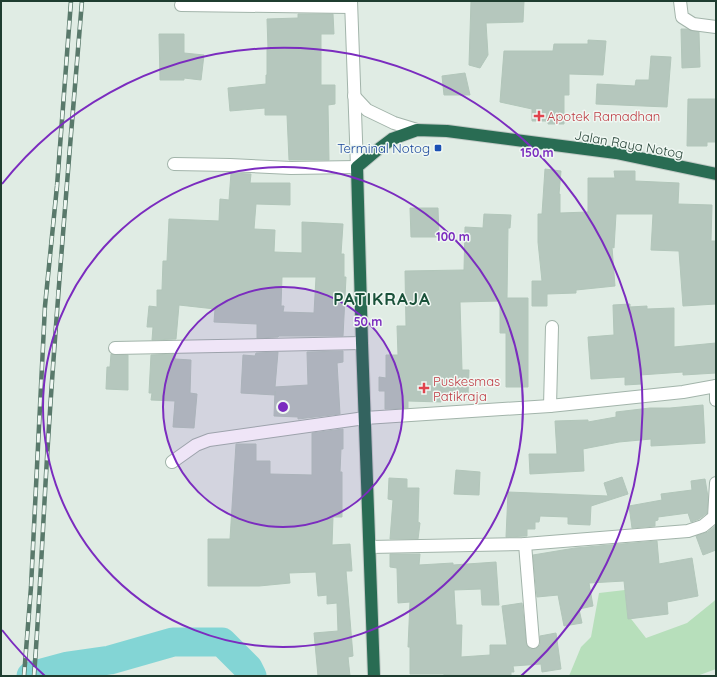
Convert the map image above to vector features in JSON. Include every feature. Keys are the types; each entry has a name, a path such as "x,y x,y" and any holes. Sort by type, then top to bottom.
{"highway":[{"name":"Jalan Raya Notog","path":"357,167 392,139 417,130 447,132 616,154 716,174"},
{"path":"357,167 374,676"}],"street":[{"path":"680,1 682,17 693,24 716,27"},
{"path":"174,164 291,168 357,167 351,4 181,5"},
{"path":"354,96 367,110 394,123 417,130"},
{"path":"550,406 552,327"},
{"path":"115,348 362,343"},
{"path":"172,462 196,445 209,440 365,418 550,406 683,392 716,386 716,400"},
{"path":"370,547 525,544 688,531 703,526 714,517 716,483"},
{"path":"525,544 529,602 534,639 533,642"}],"green space":[{"path":"625,590 628,615 646,638 687,623 716,599 716,669 697,676 569,676 581,647 591,637 599,593"}],"building":[{"path":"471,1 524,1 523,22 486,23 488,55 480,68 469,65"},
{"path":"298,14 333,14 334,34 321,34 321,85 335,85 335,104 328,105 329,160 289,160 287,115 265,115 265,108 230,111 228,88 266,84 268,49 267,19 298,18"},
{"path":"681,29 699,32 700,67 682,68"},
{"path":"159,34 184,34 184,53 204,55 201,80 184,78 184,80 160,80"},
{"path":"588,40 606,41 603,75 569,74 569,95 564,95 564,124 548,124 548,121 532,121 532,109 500,102 504,51 553,51 554,44 588,44"},
{"path":"651,56 671,57 667,107 596,104 597,84 635,86 636,80 649,80"},
{"path":"465,73 470,95 444,95 442,76"},
{"path":"688,99 716,99 716,142 707,142 707,146 687,146"},
{"path":"545,169 561,171 559,194 560,213 588,212 588,178 615,178 614,171 635,171 635,181 679,183 678,204 712,205 711,241 716,241 716,304 683,306 679,251 651,250 653,214 616,214 614,248 612,247 615,286 576,290 576,293 547,294 547,306 532,306 532,281 542,281 538,242 538,214 542,214"},
{"path":"231,173 251,174 250,183 290,183 290,205 256,204 254,229 275,230 274,252 302,253 302,222 343,224 341,254 344,254 344,277 346,277 343,336 279,336 257,338 257,324 214,322 215,309 179,305 176,339 152,340 153,327 147,327 149,306 157,307 157,290 162,290 163,261 167,261 169,219 219,221 220,199 229,200","holes":["282,277 316,277 314,313 283,312 284,306 281,306"]},
{"path":"410,208 438,208 439,237 411,237"},
{"path":"484,214 511,215 510,228 508,228 507,298 528,298 528,387 506,387 506,333 500,333 500,301 460,302 462,370 469,370 468,395 441,394 441,402 408,401 408,408 385,409 385,391 379,391 379,377 386,378 386,355 398,355 397,326 406,326 405,271 464,270 465,227 483,228"},
{"path":"630,304 630,307 647,306 647,309 674,308 674,347 716,343 716,373 683,375 683,372 640,375 641,384 625,385 625,377 591,379 588,337 614,335 613,305"},
{"path":"343,351 343,362 337,363 340,414 298,419 298,417 274,416 275,395 241,393 243,355 255,356 256,353 278,352 275,387 308,385 307,352"},
{"path":"111,354 128,355 128,390 106,389 107,367 110,367"},
{"path":"175,354 175,359 191,360 190,393 197,394 194,428 173,427 175,401 151,400 152,393 149,393 151,355"},
{"path":"703,405 705,443 651,446 651,439 619,442 583,449 584,471 530,474 529,454 557,454 555,421 588,420 588,422 616,417 616,412 650,408"},
{"path":"343,429 343,449 341,449 340,472 342,472 342,517 333,517 332,545 350,544 352,571 346,571 353,656 348,657 350,676 318,676 314,633 338,631 337,603 327,604 327,595 318,596 316,572 289,573 290,583 259,586 208,586 208,539 230,539 236,444 256,444 256,461 270,461 270,474 312,475 312,433"},
{"path":"456,470 480,472 479,495 454,494"},
{"path":"622,477 628,494 591,506 590,525 568,524 568,517 540,516 539,522 535,522 535,529 527,529 527,536 506,537 508,492 608,496 604,483"},
{"path":"389,478 407,479 407,488 419,488 418,522 420,523 418,539 390,539 393,500 388,499"},
{"path":"705,479 708,497 707,513 699,519 691,522 688,513 658,517 658,520 655,521 655,526 632,528 629,506 662,500 661,494 692,490 691,481"},
{"path":"716,525 716,550 703,555 696,536 708,532"},
{"path":"657,541 659,564 692,558 698,596 667,602 668,614 628,619 624,581 589,583 593,606 579,609 582,623 564,626 558,595 537,597 533,555 575,548"},
{"path":"390,554 420,554 419,565 453,563 453,565 496,562 499,605 482,605 481,589 454,590 456,625 462,625 461,657 490,655 490,645 507,645 502,606 522,603 527,646 530,649 537,648 540,645 540,636 556,633 561,669 542,672 541,664 513,666 514,672 511,672 511,676 444,676 444,674 410,674 410,647 408,647 410,602 398,603 397,568 390,567"}],"waterway":[{"path":"31,676 68,666 110,660 173,642 222,642 248,668 252,676"}],"railway":[{"path":"24,676 31,587 45,306 57,186 71,1"},
{"path":"34,676 55,332 82,1"}],"place":[{"name":"Apotek Ramadhan","path":"539,116"},
{"name":"Terminal Notog","path":"438,148"},
{"name":"Puskesmas Patikraja","path":"424,388"}],"district":[{"name":"PATIKRAJA","path":"382,299"}]}
